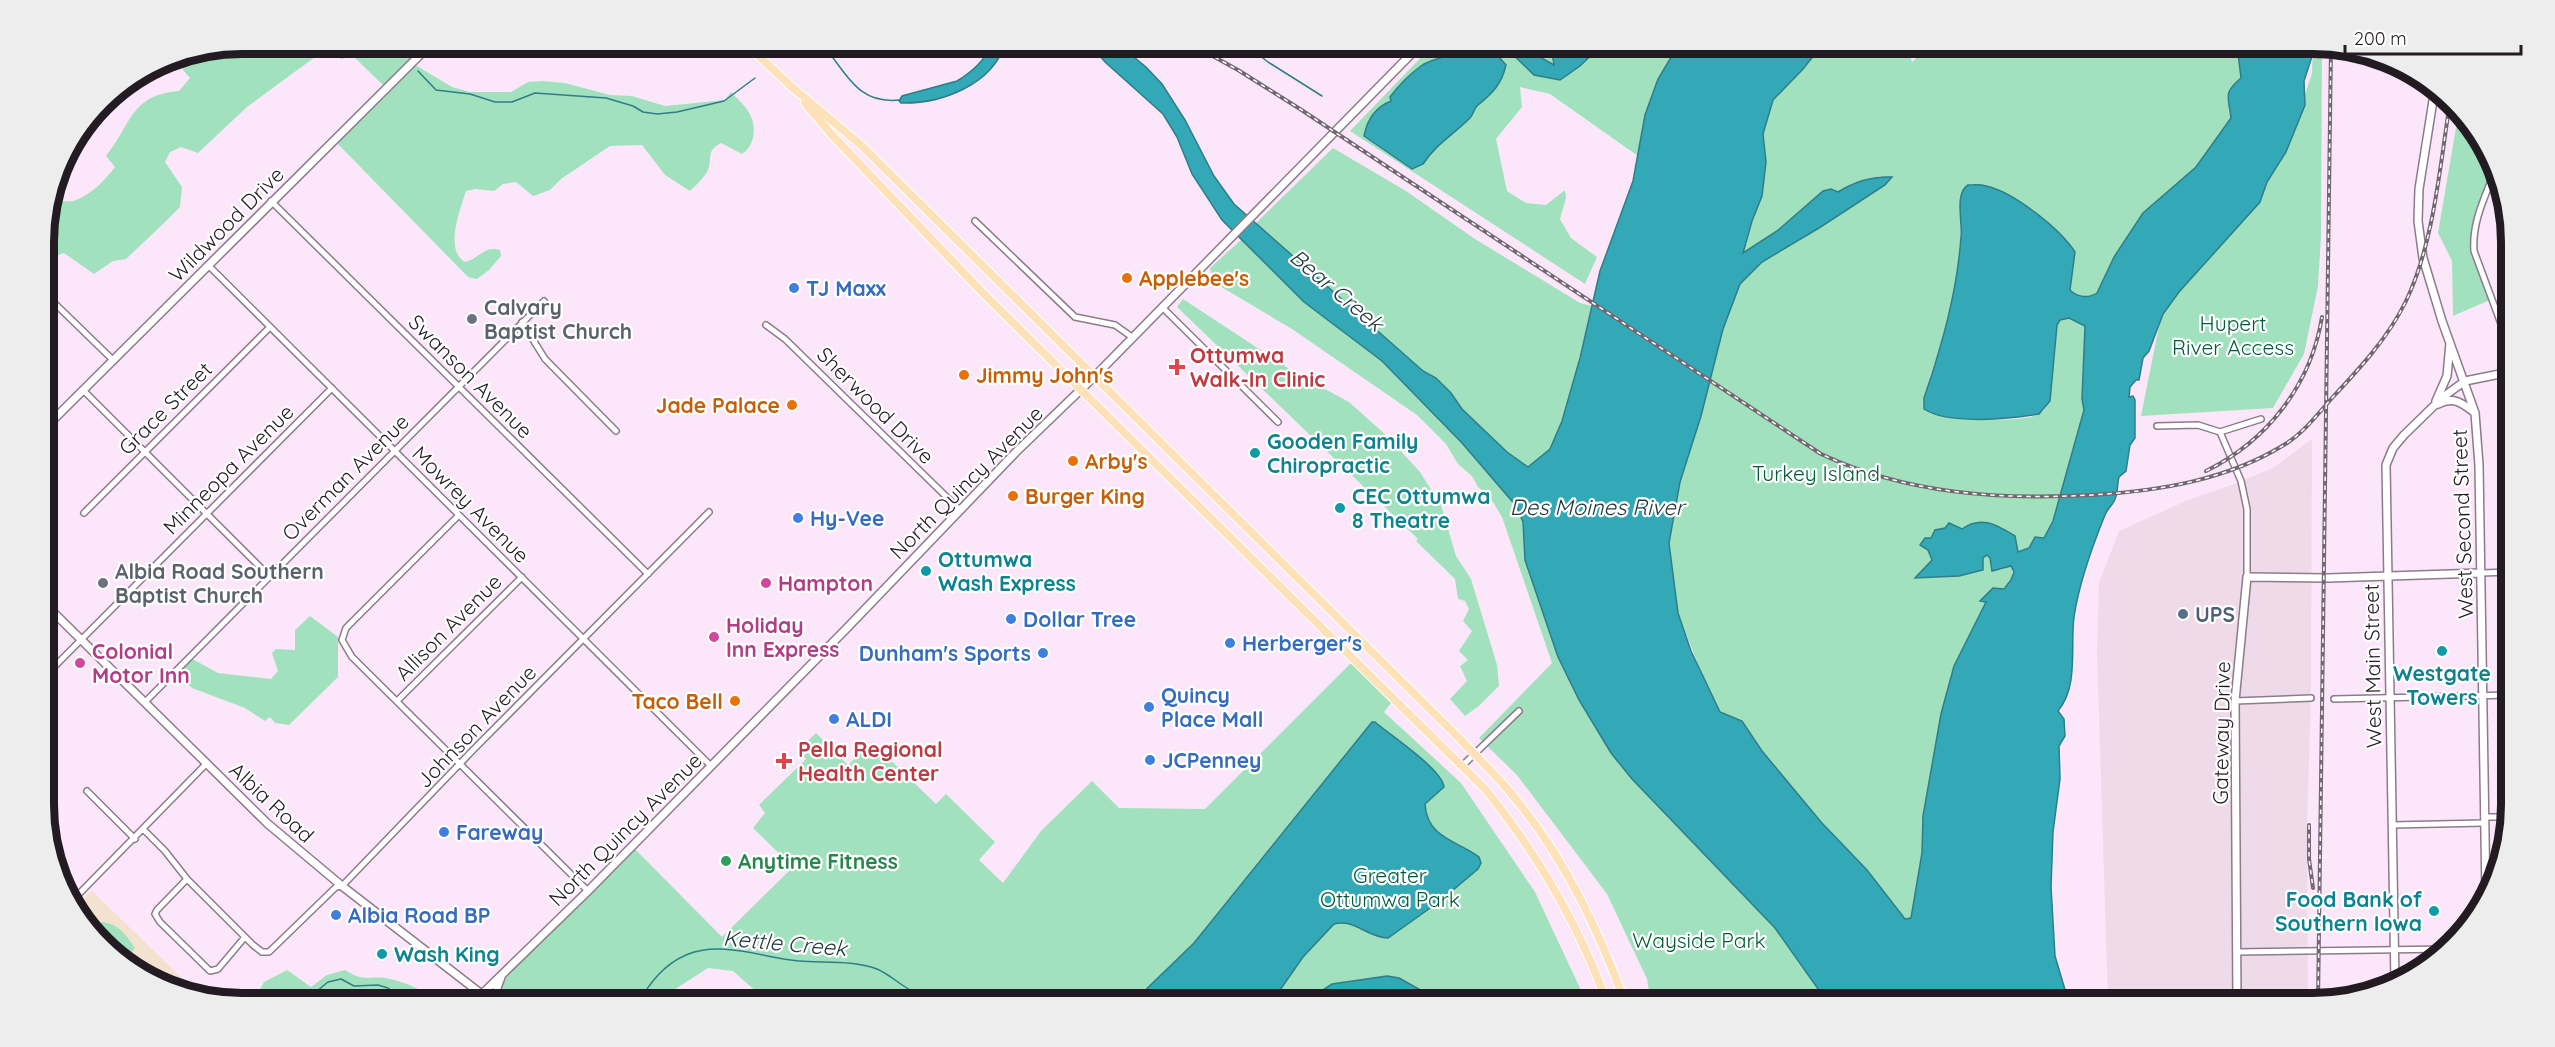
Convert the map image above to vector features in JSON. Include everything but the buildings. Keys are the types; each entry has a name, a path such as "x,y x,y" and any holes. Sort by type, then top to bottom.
{"main road":[{"name":"Wildwood Drive","path":"54,419 421,54"},
{"path":"757,54 862,146 1509,791 1560,862 1590,916 1621,993"},
{"name":"North Quincy Avenue","path":"483,993 588,891 1016,452 1082,390 1411,54"},
{"path":"793,88 832,135 982,292 1486,790 1539,862 1582,941 1603,993"},
{"name":"West Second Street","path":"2433,98 2419,189 2418,220 2423,258 2475,413 2479,465 2486,879"},
{"path":"2433,406 2446,376 2450,342"},
{"path":"2465,381 2501,374"},
{"name":"West Main Street","path":"2395,974 2386,465 2394,448 2404,435 2433,406 2465,381"},
{"path":"2433,406 2452,399 2459,401 2475,413"},
{"path":"2247,577 2481,573"},
{"name":"Gateway Drive","path":"2237,993 2235,701 2247,577"},
{"name":"Albia Road","path":"54,613 268,824 342,886 481,993"},
{"path":"497,993 502,974"}],"street":[{"path":"2491,181 2478,214 2473,236 2474,251 2501,323"},
{"name":"Swanson Avenue","path":"271,201 648,574"},
{"path":"975,221 1075,317 1115,325 1132,337"},
{"name":"Mowrey Avenue","path":"208,265 711,766"},
{"name":"Overman Avenue","path":"145,702 544,301"},
{"path":"54,303 114,361"},
{"path":"1162,307 1278,422"},
{"path":"522,322 545,359 616,430"},
{"name":"Sherwood Drive","path":"766,325 792,345 960,510"},
{"name":"Grace Street","path":"84,513 270,327"},
{"name":"Minneopa Avenue","path":"54,667 332,388"},
{"path":"83,390 269,576"},
{"path":"2157,426 2198,425 2220,432 2261,419"},
{"name":"Gateway Drive","path":"2220,432 2241,481 2247,509 2247,577"},
{"name":"Johnson Avenue","path":"245,937 262,952 269,952 336,886 342,886 709,513"},
{"path":"459,515 343,632 342,640 352,657 588,891"},
{"path":"2481,573 2501,572"},
{"name":"Allison Avenue","path":"397,701 522,577"},
{"path":"2334,699 2501,696"},
{"path":"2235,701 2312,698"},
{"path":"1462,766 1519,711"},
{"path":"77,896 207,763"},
{"path":"87,790 135,839"},
{"path":"2392,825 2500,818"},
{"path":"144,830 165,851 187,879 245,937 218,969 210,970 160,922 155,914 156,910 187,879"},
{"path":"2237,952 2434,949"}],"shaded area":[{"path":"2312,439 2311,698 2307,823 2308,993 2108,993 2097,651 2099,583 2119,531 2188,500 2273,468"},
{"path":"92,891 190,986 159,974 137,961 101,929 81,901"}],"green space":[{"path":"230,54 319,54 247,107 198,153 181,147 170,152 165,162 182,187 180,207 126,259 113,261 94,274 64,253 54,256 54,230 59,202 74,201 82,197 107,177 115,167 106,156 134,113 151,98 179,91 190,78 183,70 182,64"},
{"path":"334,54 421,54 412,63 452,87 470,92 511,92 528,82 542,81 565,83 610,95 632,96 665,106 725,100 731,92 751,116 754,134 747,150 742,154 721,143 716,146 711,153 707,172 690,191 665,175 642,145 610,146 561,179 550,190 533,196 516,182 503,184 494,191 476,189 466,191 455,229 455,249 465,262 490,249 500,250 501,256 489,270 477,279 468,277 334,140 386,88 353,56 341,59"},
{"path":"1424,54 1673,54 1663,70 1652,97 1638,156 1550,94 1520,87 1522,107 1496,139 1507,191 1526,203 1546,205 1565,190 1566,198 1560,219 1571,238 1597,257 1585,284 1350,131"},
{"name":"Turkey Island","path":"1815,54 1910,54 1912,62 1921,54 2238,54 2241,78 2231,88 2228,96 2232,118 2196,167 2143,213 2114,257 2094,295 2083,296 2070,290 2075,252 2043,220 1960,196 1961,229 1954,294 1947,326 1929,379 1926,411 1932,414 1988,419 2019,419 2041,413 2050,401 2057,325 2060,320 2069,318 2085,326 2082,399 2084,410 2053,521 2044,538 2021,553 1969,532 1947,528 1935,530 1931,538 1920,545 1928,550 1932,560 1916,578 1934,577 1987,555 2001,570 2011,566 2013,573 2009,584 1981,601 1986,602 1954,666 1941,714 1923,816 1922,853 1911,918 1905,919 1867,870 1821,822 1762,751 1742,721 1720,712 1709,692 1678,613 1669,543 1680,482 1700,420 1723,329 1740,284 1762,262 1885,185 1881,176 1853,183 1838,192 1823,191 1777,231 1743,253 1762,196 1766,162 1763,134 1773,100"},
{"name":"Hupert River Access","path":"2313,54 2322,54 2321,236 2318,286 2304,354 2273,408 2141,416 2161,316 2296,122 2312,73"},
{"path":"2457,121 2476,148 2491,181 2478,214 2474,251 2492,299 2453,316 2452,261 2438,233"},
{"path":"1333,148 1406,191 1475,239 1580,303 1592,306 1569,399 1555,439 1550,449 1528,467 1507,452 1458,405 1451,393 1436,378 1423,371 1256,223"},
{"name":"Wayside Park","path":"1242,239 1304,302 1382,361 1462,443 1517,507 1611,753 1632,779 1775,928 1821,993 1649,993 1647,979 1607,894 1517,775 1479,738 1552,663 1502,517 1490,497 1458,464 1446,444 1417,415 1292,329 1213,282 1210,268"},
{"path":"1183,299 1297,374 1349,402 1387,436 1420,472 1441,505 1456,556 1471,579 1497,665 1499,686 1465,716 1450,699 1467,681 1460,666 1468,660 1459,651 1472,631 1463,621 1469,609 1465,601 1458,599 1455,579 1416,541 1418,539 1177,307"},
{"path":"310,616 338,637 338,677 289,725 275,723 270,717 265,721 245,708 192,688 174,673 189,657 218,673 271,679 278,671 272,653 276,649 295,650 295,630"},
{"name":"Greater Ottumwa Park","path":"1355,659 1395,698 1384,712 1461,783 1535,892 1582,993 758,993 733,971 708,968 669,993 499,993 502,974 632,846 722,937 793,867 753,828 765,813 759,805 806,759 798,750 816,733 848,765 872,742 936,804 946,794 995,842 979,860 1003,883 1041,831 1092,781 1119,808 1205,809"},
{"path":"102,922 118,928 135,948 129,955 99,925"},
{"path":"287,970 311,987 327,975 345,970 358,977 390,979 426,993 258,993 264,982"}],"water":[{"path":"1000,54 989,71 963,89 932,100 901,103 899,101 902,96 957,81 968,74 986,55"},
{"name":"Des Moines River","path":"1098,54 1130,54 1146,67 1162,84 1185,120 1214,176 1234,204 1423,371 1436,378 1451,393 1462,409 1507,452 1528,467 1550,449 1562,421 1580,358 1600,271 1633,181 1645,115 1658,79 1673,54 1815,54 1773,100 1763,134 1766,162 1762,196 1743,253 1777,231 1823,191 1831,189 1838,192 1864,180 1892,177 1885,185 1762,262 1740,284 1723,329 1701,416 1680,482 1669,543 1678,613 1691,651 1720,712 1742,721 1762,751 1821,822 1867,870 1905,919 1911,918 1922,853 1923,816 1941,714 1954,666 1986,602 1980,601 1993,588 2004,589 2014,572 2011,566 1992,571 1990,558 1987,555 1983,558 1983,570 1959,576 1915,578 1932,560 1928,550 1920,545 1925,538 1931,538 1935,530 1945,528 1949,523 1962,529 1982,522 1995,525 2015,536 2018,552 2029,548 2035,537 2044,538 2053,521 2084,410 2082,399 2085,326 2069,318 2060,320 2057,325 2050,401 2039,414 2013,418 1964,419 1935,414 1924,409 1924,398 1943,339 1956,278 1961,237 1961,195 1968,185 1984,185 2023,203 2059,233 2075,252 2070,290 2083,296 2094,295 2114,257 2143,213 2196,167 2231,118 2229,92 2241,78 2238,54 2313,54 2304,81 2305,105 2286,152 2267,182 2260,202 2179,292 2163,314 2149,351 2143,358 2139,380 2136,380 2130,387 2129,397 2133,396 2135,400 2135,438 2130,445 2126,471 2119,477 2116,497 2105,515 2083,578 2074,617 2069,690 2058,711 2064,719 2065,736 2059,746 2060,779 2053,832 2051,887 2055,956 2066,993 1821,993 1775,928 1632,779 1611,753 1579,700 1558,657 1525,560 1523,522 1517,507 1462,443 1382,361 1304,302 1222,220 1192,174 1177,137 1163,114"},
{"path":"1496,54 1506,65 1495,89 1477,106 1470,118 1439,145 1423,164 1412,169 1364,136 1367,125 1377,110 1391,101 1390,97 1413,73 1426,63 1447,55"},
{"path":"1512,54 1536,54 1554,65 1552,54 1593,54 1560,80 1534,75"},
{"path":"1372,722 1375,722 1425,762 1441,780 1444,787 1425,804 1431,825 1445,838 1479,857 1481,863 1478,869 1440,901 1388,938 1348,924 1334,924 1303,957 1278,993 1142,993 1194,943"},
{"path":"1387,976 1399,978 1426,993 1318,993 1332,984"}],"waterway":[{"name":"Bear Creek","path":"830,54 862,92 885,100 900,100"},
{"path":"1258,54 1322,96"},
{"path":"418,71 436,90 470,94 495,102 512,102 535,93 606,98 633,106 643,112 657,114 677,112 724,101 755,78"},
{"name":"Kettle Creek","path":"645,993 670,964 686,955 714,949 742,951 799,961 868,966 877,969 915,993"},
{"name":"Kettle Creek","path":"316,993 328,982 341,979 354,986 378,985 395,993"}],"railway":[{"path":"1209,54 1300,109 1821,454 1886,478 1920,486 1988,495 2092,495 2168,487 2217,475 2241,466 2265,456 2300,433 2373,352 2391,328 2406,301 2416,278 2430,229 2449,112"},
{"path":"2318,993 2331,55"},
{"path":"2206,471 2228,459 2248,444 2283,408 2297,388 2308,366 2322,317"},
{"path":"2309,825 2309,859 2313,888"}],"place":[{"name":"Applebee's","path":"1127,278"},
{"name":"TJ Maxx","path":"794,288"},
{"name":"Calvary Baptist Church","path":"472,319"},
{"name":"Ottumwa Walk-In Clinic","path":"1177,367"},
{"name":"Jimmy John's","path":"964,375"},
{"name":"Jade Palace","path":"792,405"},
{"name":"Gooden Family Chiropractic","path":"1255,453"},
{"name":"Arby's","path":"1073,461"},
{"name":"Burger King","path":"1013,496"},
{"name":"CEC Ottumwa 8 Theatre","path":"1340,508"},
{"name":"Hy-Vee","path":"798,518"},
{"name":"Ottumwa Wash Express","path":"926,571"},
{"name":"Albia Road Southern Baptist Church","path":"103,583"},
{"name":"Hampton","path":"766,583"},
{"name":"UPS","path":"2183,614"},
{"name":"Dollar Tree","path":"1011,619"},
{"name":"Holiday Inn Express","path":"714,637"},
{"name":"Herberger's","path":"1230,643"},
{"name":"Westgate Towers","path":"2442,651"},
{"name":"Dunham's Sports","path":"1043,653"},
{"name":"Colonial Motor Inn","path":"80,663"},
{"name":"Taco Bell","path":"735,701"},
{"name":"Quincy Place Mall","path":"1149,707"},
{"name":"ALDI","path":"834,719"},
{"name":"JCPenney","path":"1150,760"},
{"name":"Pella Regional Health Center","path":"784,761"},
{"name":"Fareway","path":"444,832"},
{"name":"Anytime Fitness","path":"726,861"},
{"name":"Food Bank of Southern Iowa","path":"2434,911"},
{"name":"Albia Road BP","path":"336,915"},
{"name":"Wash King","path":"382,954"}]}
